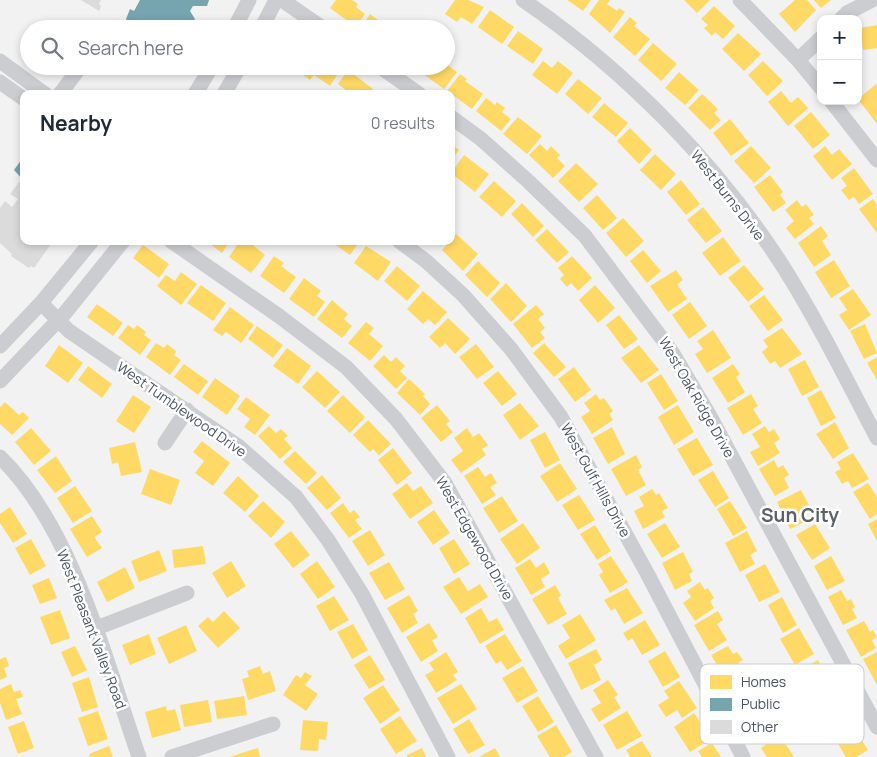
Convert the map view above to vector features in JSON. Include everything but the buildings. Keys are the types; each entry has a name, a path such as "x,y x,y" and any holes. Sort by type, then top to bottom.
{"street":[{"path":"239,20 249,0"},
{"path":"265,20 276,0"},
{"path":"282,0 311,20"},
{"name":"West Burns Drive","path":"523,0 617,74 705,163 784,268 877,438"},
{"path":"740,0 798,60 817,83"},
{"path":"845,15 872,0"},
{"path":"798,60 817,42"},
{"path":"0,60 40,90"},
{"path":"63,90 74,75"},
{"path":"197,90 207,75"},
{"path":"226,90 235,75"},
{"path":"392,75 413,90"},
{"path":"0,82 20,96"},
{"path":"835,105 877,160"},
{"name":"West Oak Ridge Drive","path":"455,120 481,139 528,181 584,236 672,352 710,416 843,664"},
{"path":"0,346 40,303 89,245"},
{"path":"0,381 58,320 120,245"},
{"name":"West Edgewood Drive","path":"177,245 279,316 346,367 396,419 445,483 596,757"},
{"name":"West Gulf Hills Drive","path":"404,245 426,261 463,294 511,349 561,417 647,572 700,675"},
{"name":"West Tumblewood Drive","path":"40,303 69,331 238,446 296,497 323,533 362,594 448,757"},
{"path":"165,443 187,410"},
{"name":"West Pleasant Valley Road","path":"0,457 16,472 47,517 68,560 139,757"},
{"path":"94,630 187,593"},
{"name":"West Oak Ridge Drive","path":"864,703 877,727"},
{"path":"172,757 273,724"},
{"name":"West Gulf Hills Drive","path":"735,744 742,757"}],"district":[{"name":"Sun City","path":"800,515"}]}
